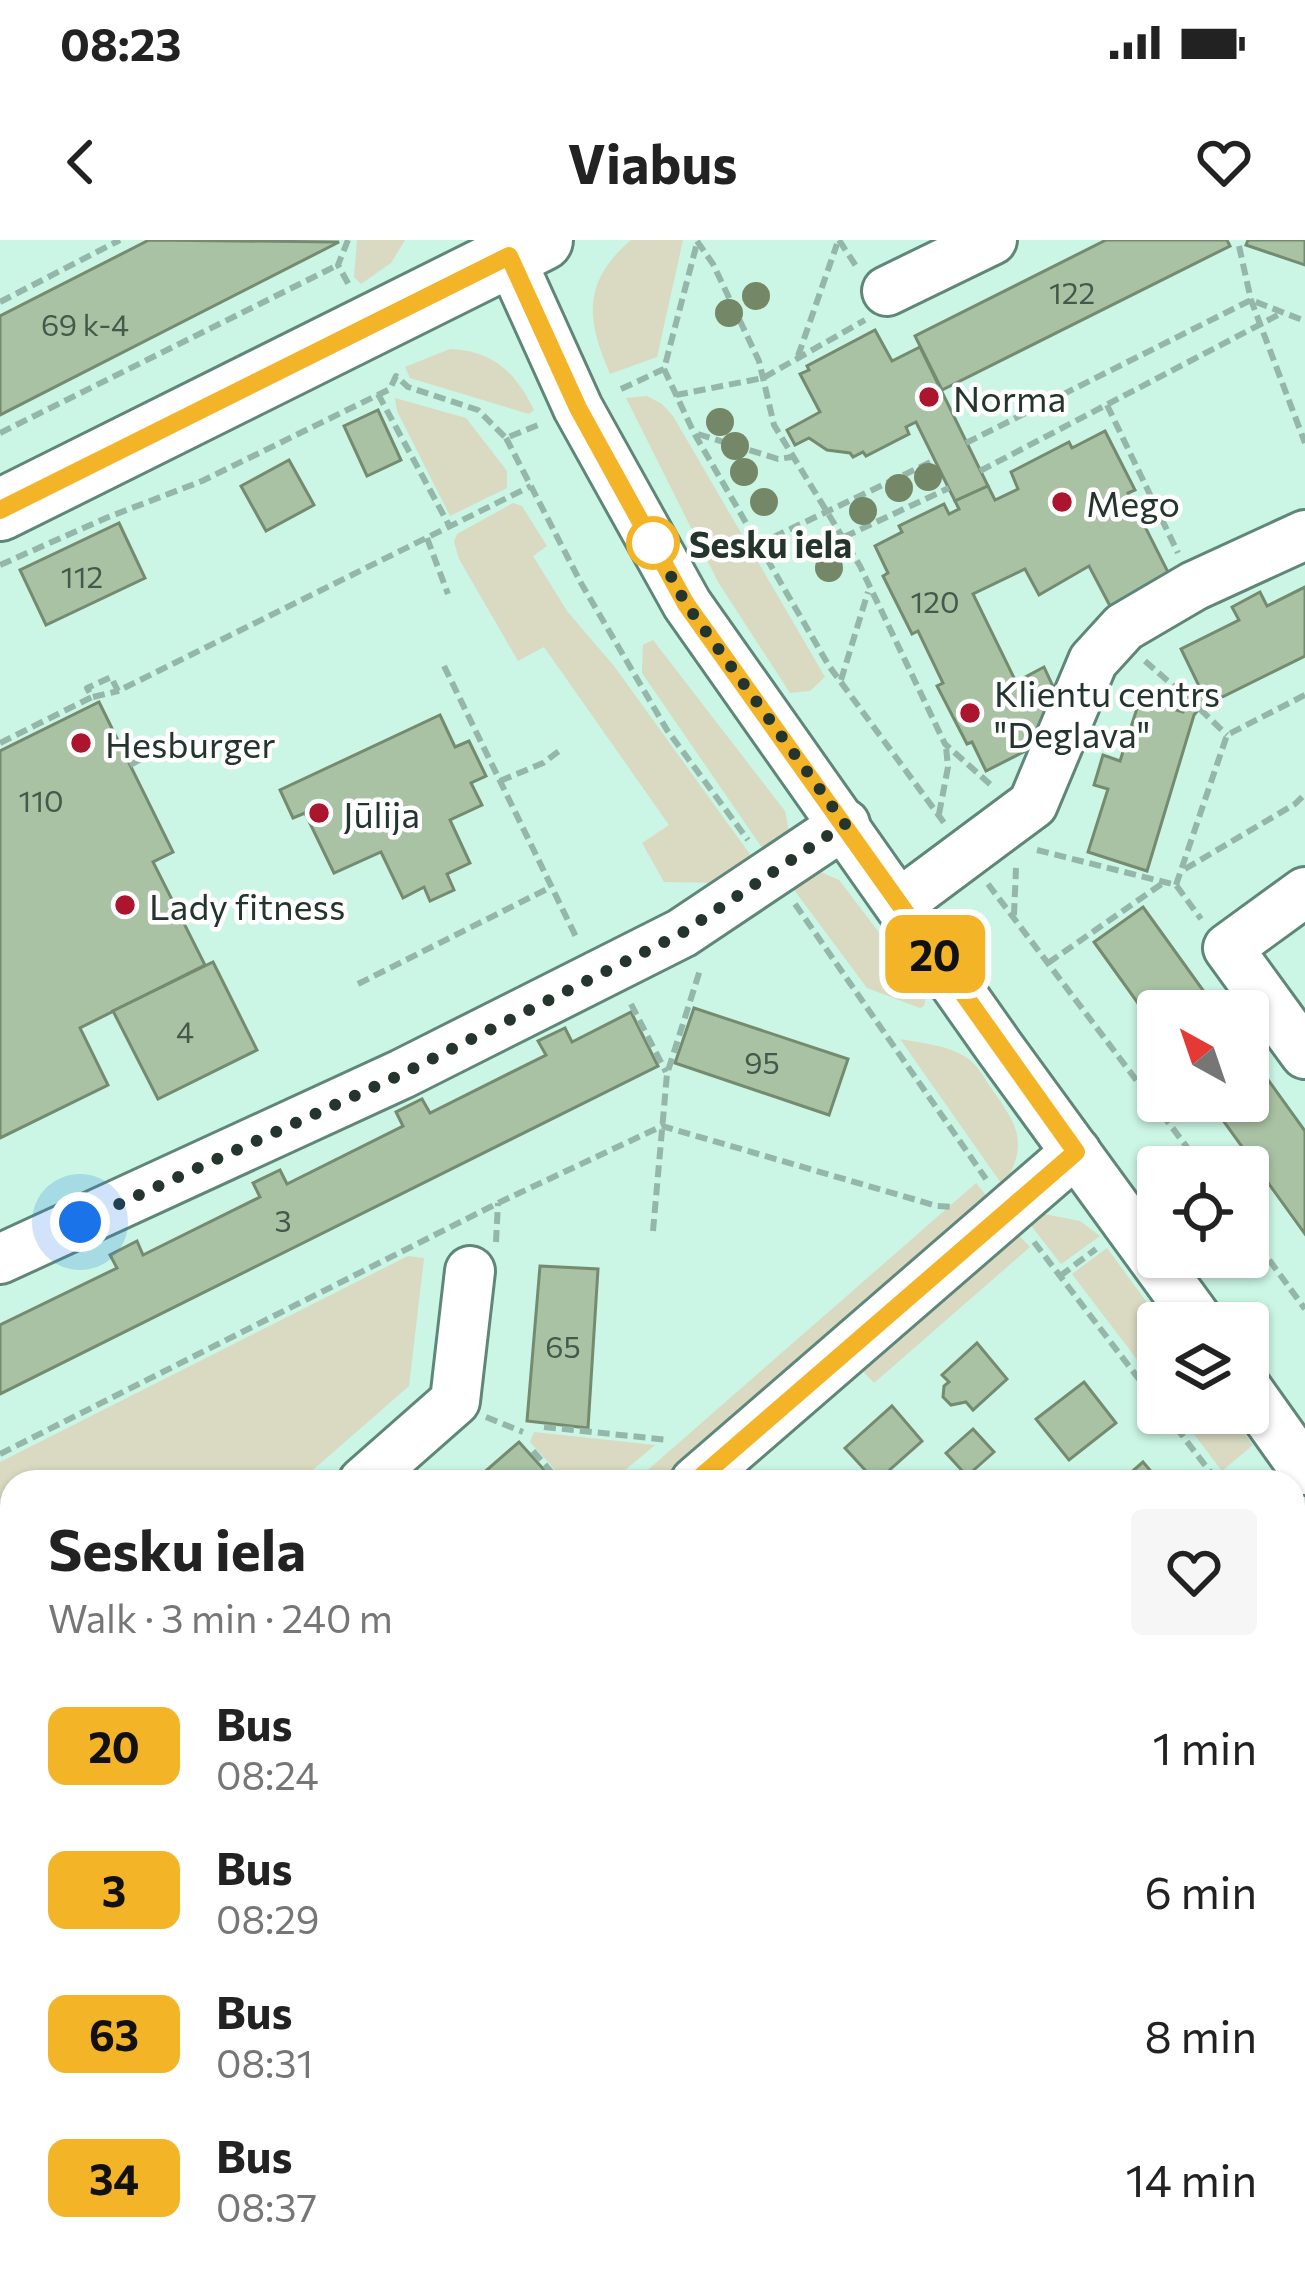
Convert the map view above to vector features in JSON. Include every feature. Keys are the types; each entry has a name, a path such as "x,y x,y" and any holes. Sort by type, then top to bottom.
{"main road":[{"path":"0,510 518,246"}],"street":[{"path":"886,291 992,240"},
{"path":"518,246 578,408 686,604 1185,1302"},
{"path":"900,903 1002,836 1033,804 1093,661 1124,627 1194,586 1305,535"},
{"path":"0,1259 402,1074 612,987 682,933 845,824"},
{"path":"1305,892 1228,948 1305,1054"},
{"path":"709,1470 1076,1152"},
{"path":"377,1470 455,1401 470,1270"},
{"path":"1269,1419 1305,1470"}],"path":[{"path":"0,302 120,240"},
{"path":"0,433 338,265 348,240"},
{"path":"797,359 837,240"},
{"path":"697,241 664,369 757,545 841,680 939,814 1176,885 1228,948"},
{"path":"697,241 759,361 774,425 844,537 945,744 1002,836 1014,919 1186,1146"},
{"path":"1239,245 1251,300 1305,443"},
{"path":"338,265 354,295"},
{"path":"676,395 763,378 862,323 886,291"},
{"path":"1251,300 1305,321"},
{"path":"966,443 1251,300"},
{"path":"980,471 1281,314"},
{"path":"621,388 664,369"},
{"path":"0,565 202,481 390,388 396,376 408,387 478,410 506,438 581,583 667,730 862,995 1009,1210 1137,1377"},
{"path":"378,394 450,526"},
{"path":"1107,405 1194,586"},
{"path":"506,438 542,423"},
{"path":"694,433 778,459 792,457"},
{"path":"757,545 935,460"},
{"path":"0,743 92,698 118,692 531,486"},
{"path":"844,537 949,488"},
{"path":"427,538 448,594"},
{"path":"841,680 868,589"},
{"path":"1116,636 1192,702"},
{"path":"444,666 551,887 667,1074"},
{"path":"92,698 87,688 111,677 118,692"},
{"path":"1176,885 1227,735 1305,695"},
{"path":"1200,709 1227,735"},
{"path":"939,814 948,767 945,744"},
{"path":"130,765 160,749"},
{"path":"500,782 543,764 559,751"},
{"path":"1182,871 1305,794"},
{"path":"1002,836 1014,919"},
{"path":"1048,963 1165,882"},
{"path":"358,984 551,887"},
{"path":"653,1231 667,1074 700,970"},
{"path":"0,1454 498,1203 662,1126 937,1206"},
{"path":"1060,1276 1099,1247"},
{"path":"1269,1260 1305,1310"},
{"path":"477,1413 523,1432"},
{"path":"544,1427 668,1441"},
{"path":"1181,1434 1209,1470"},
{"path":"533,1451 550,1470"}],"green space":[{"path":"357,240 405,240 391,263 361,284 354,277"},
{"path":"631,240 683,240 657,357 610,374 596,336 593,302 604,271"},
{"path":"450,349 479,354 501,366 534,410 529,414 410,378 405,367"},
{"path":"647,396 673,416 825,677 810,691 790,693 718,582 626,398"},
{"path":"395,398 466,418 507,471 507,488 450,516 397,411"},
{"path":"513,503 522,506 547,546 533,556 567,611 614,666 757,864 723,883 664,882 642,843 669,825 544,647 518,661 459,559 454,542 457,534"},
{"path":"653,640 785,811 789,831 767,855 642,673 643,645"},
{"path":"816,870 839,880 922,989 924,1006 867,988 786,879"},
{"path":"900,1039 957,1052 981,1073 1017,1133 1016,1157 1003,1186"},
{"path":"976,1183 990,1200 682,1470 648,1470"},
{"path":"1044,1214 1080,1221 1100,1236 1061,1264 1026,1219"},
{"path":"1013,1229 1030,1247 874,1383 859,1367"},
{"path":"1107,1248 1147,1302 1137,1302 1137,1359 1072,1274"},
{"path":"408,1256 424,1258 409,1386 313,1470 0,1470 0,1462"},
{"path":"534,1432 655,1445 625,1470 555,1470 530,1442"},
{"path":"1194,1434 1245,1434 1253,1445 1223,1470"}],"building":[{"path":"149,240 339,242 0,415 0,316"},
{"path":"1106,240 1227,240 1230,246 942,390 915,336"},
{"path":"1248,240 1305,240 1305,265 1246,245"},
{"path":"875,330 892,361 920,347 988,486 955,501 916,422 906,427 909,434 866,456 827,450 809,438 795,445 787,430 820,412 800,374"},
{"path":"378,410 401,460 367,476 344,426"},
{"path":"1105,431 1135,490 1128,493 1170,576 1110,606 1089,566 1039,595 1025,569 973,594 1016,682 1044,667 1058,697 1045,741 986,771 937,686 943,683 918,631 912,634 883,576 888,573 875,546 902,532 899,526 944,504 949,514 959,509 955,501 988,486 995,500 1018,489 1011,472 1069,442 1072,448"},
{"path":"289,460 314,505 266,531 241,486"},
{"path":"119,523 145,578 46,625 20,570"},
{"path":"1305,587 1305,656 1206,701 1194,715 1147,871 1088,852 1108,789 1094,785 1103,755 1120,761 1140,699 1183,712 1201,690 1181,649 1239,620 1232,607 1260,592 1267,606"},
{"path":"99,702 173,852 153,862 205,965 80,1028 108,1085 0,1138 0,751"},
{"path":"440,715 455,747 469,741 486,776 471,783 482,805 450,820 470,863 447,874 454,890 430,901 424,887 403,898 381,852 334,873 305,813 293,818 280,790"},
{"path":"1143,907 1203,990 1137,990 1137,1002 1094,942"},
{"path":"213,962 257,1050 158,1099 113,1011"},
{"path":"694,1008 848,1059 829,1115 675,1063"},
{"path":"631,1012 658,1066 0,1394 0,1325 117,1268 110,1255 137,1241 143,1255 260,1197 253,1183 280,1170 287,1184 403,1126 396,1112 422,1099 430,1113 546,1055 538,1041 565,1028 572,1042"},
{"path":"1269,1081 1305,1131 1305,1234 1269,1184 1269,1146 1241,1146 1224,1122 1269,1122"},
{"path":"540,1266 598,1269 588,1428 527,1421"},
{"path":"977,1343 1007,1379 973,1410 966,1402 951,1405 943,1397 949,1382 942,1375"},
{"path":"1084,1382 1116,1423 1069,1460 1036,1419"},
{"path":"892,1406 922,1441 889,1470 865,1470 845,1448"},
{"path":"973,1429 994,1452 974,1470 962,1470 946,1453"},
{"path":"519,1442 544,1470 487,1470"}],"bus line":[{"name":"20","path":"0,510 509,256 578,408 686,604 1076,1152 709,1470"}],"place":[{"name":"Norma","path":"929,397"},
{"name":"Mego","path":"1062,502"},
{"name":"Sesku iela","path":"653,543"},
{"name":"Klientu centrs \"Deglava\"","path":"970,713"},
{"name":"Hesburger","path":"81,743"},
{"name":"Jūlija","path":"319,813"},
{"name":"Lady fitness","path":"125,905"}],"route":[{"path":"80,1222 402,1074 682,933 845,824 686,604 653,543"}]}
